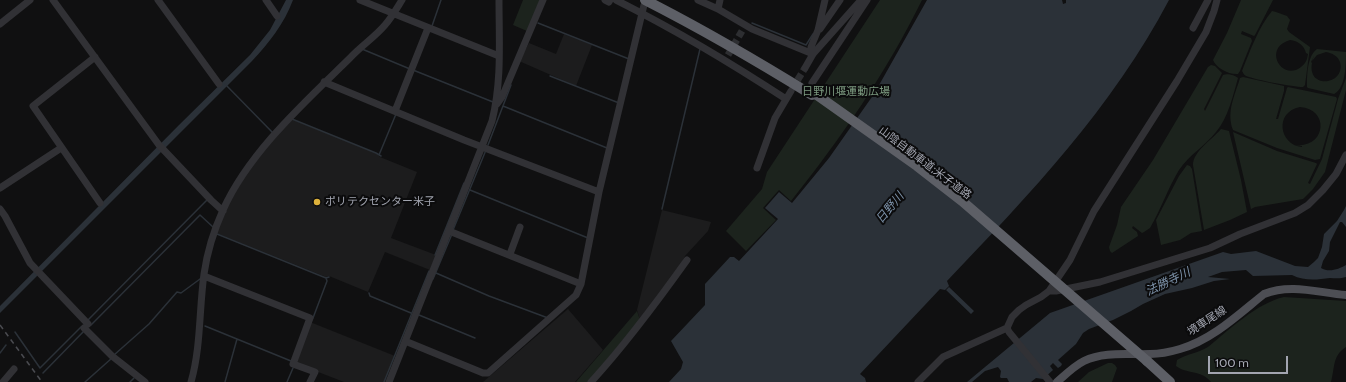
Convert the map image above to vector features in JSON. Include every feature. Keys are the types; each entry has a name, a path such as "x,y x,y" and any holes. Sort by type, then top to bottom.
{"highway":[{"name":"山陰自動車道;米子道路","path":"658,0 812,90 909,163 960,204 1170,382"},
{"name":"山陰自動車道;米子道路","path":"644,2 677,17 748,57 812,90"},
{"name":"山陰自動車道;米子道路","path":"1145,362 1165,382"}],"main road":[{"name":"境車尾線","path":"1052,382 1084,361 1099,356 1164,353 1182,349 1201,341 1264,294 1272,290 1299,288 1346,295"}],"street":[{"path":"0,24 30,0"},
{"path":"53,0 161,148 221,210"},
{"path":"158,0 218,84"},
{"path":"266,0 277,16"},
{"path":"360,0 499,56"},
{"path":"191,382 202,310 204,276 221,210 252,162 273,136 324,82 357,50 383,28 402,0"},
{"path":"389,382 492,121 499,85 499,0"},
{"path":"496,106 502,97 543,0"},
{"path":"605,0 609,2 610,0"},
{"path":"616,0 727,58 786,99"},
{"path":"698,0 718,9 744,28 813,54"},
{"path":"718,9 720,0"},
{"path":"813,54 811,47 818,30 825,0"},
{"path":"818,30 840,0"},
{"path":"805,68 813,54 861,0"},
{"path":"812,90 866,0"},
{"path":"1193,28 1208,0"},
{"path":"918,382 944,357 1008,330 1012,318 1022,307 1049,291 1070,260 1094,211 1177,81 1206,32 1217,0"},
{"path":"405,341 488,373 576,295 582,284 600,192 644,14 644,2"},
{"path":"395,111 428,28"},
{"path":"95,56 32,106 100,203"},
{"path":"324,82 600,192"},
{"path":"757,168 775,118 791,91"},
{"path":"0,188 61,148"},
{"path":"1049,291 1064,290 1100,282 1205,250 1240,234 1295,213 1308,205 1323,190 1336,174 1346,155"},
{"path":"0,209 28,259 38,271 112,356 145,382"},
{"path":"510,254 520,227"},
{"path":"449,231 510,254 582,284"},
{"path":"591,382 640,323 687,260"},
{"path":"204,276 310,318 293,364 315,372 310,382"},
{"path":"1008,330 1052,382"},
{"path":"3,382 14,369"}],"shaded area":[{"path":"564,34 592,45 576,86 519,61 529,43 556,54"},
{"name":"ポリテクセンター米子","path":"291,119 376,153 380,157 417,172 391,238 436,255 430,270 385,252 368,292 329,276 326,277 216,233 223,214 251,166"},
{"path":"662,210 711,222 708,231 685,256 680,266 640,320 637,310"},
{"path":"568,309 603,350 575,382 483,382"},
{"path":"310,322 395,356 385,382 344,382 295,363"}],"green space":[{"path":"523,0 540,0 527,31 513,25"},
{"name":"日野川堰運動広場","path":"880,0 922,0 894,53 845,129 791,201 779,190 763,208 776,220 746,251 726,231 762,189 767,172"},
{"path":"1241,0 1273,0 1254,36 1242,31 1241,34 1251,38 1252,41 1240,71 1238,74 1234,74 1217,66 1213,60 1227,33"},
{"path":"1272,11 1287,16 1290,20 1287,29 1289,32 1310,47 1305,85 1303,87 1283,85 1251,78 1245,75 1242,71 1255,40 1267,17","holes":["1290,40 1298,42 1308,56 1307,60 1301,67 1294,70 1287,70 1278,62 1276,56 1277,50 1282,44"]},
{"path":"1317,49 1346,52 1343,81 1341,87 1334,94 1307,87 1309,61","holes":["1328,52 1338,58 1340,62 1340,70 1337,76 1332,80 1320,81 1312,72 1311,62 1314,56 1312,61 1317,55"]},
{"path":"1211,65 1215,66 1222,73 1204,109 1205,111 1223,75 1227,74 1238,78 1230,106 1224,120 1212,137 1187,160 1179,170 1150,228 1142,233 1133,226 1132,228 1137,232 1138,236 1112,253 1109,247 1117,225 1121,207 1153,160 1208,67"},
{"path":"1243,77 1284,86 1276,119 1278,119 1288,87 1336,97 1337,99 1320,159 1315,160 1277,148 1233,130 1230,117 1240,78","holes":["1300,107 1310,109 1316,114 1320,121 1318,135 1314,141 1296,145 1302,147 1294,145 1288,141 1284,135 1283,121 1286,115 1292,110"]},
{"path":"1346,78 1346,90 1325,172 1313,189 1303,199 1255,207 1251,209 1233,132 1277,151 1316,163 1317,164 1308,183 1310,184 1322,159 1338,99"},
{"path":"1221,129 1229,131 1247,212 1204,230 1193,165 1196,155"},
{"path":"1187,165 1192,169 1202,231 1191,233 1180,240 1161,245 1156,220 1179,176"},
{"path":"1284,297 1346,301 1346,347 1338,354 1336,358 1331,382 1211,382 1199,374 1176,366 1177,360 1208,347 1234,325 1254,311 1274,300"},
{"path":"637,311 640,320 588,382 576,382"},
{"path":"1108,363 1112,363 1117,368 1112,382 1078,382 1089,372"}],"water":[{"path":"286,0 293,0 285,17 276,33 252,61 0,313 0,306 250,55 270,30"},
{"name":"日野川","path":"927,0 1062,0 1063,4 1066,3 1066,0 1169,0 1147,39 1096,113 1039,182 947,281 949,286 945,290 940,289 860,374 865,378 866,382 669,382 681,369 683,362 671,341 705,305 705,284 730,257 734,257 739,261 778,219 765,208 779,192 792,203 829,158 874,94"},
{"name":"法勝寺川","path":"1346,206 1346,227 1342,222 1340,222 1330,242 1329,251 1321,268 1331,270 1346,265 1346,277 1310,280 1292,275 1253,276 1246,270 1222,272 1208,277 1230,279 1214,281 1165,294 1113,320 1089,329 1083,333 1076,344 1058,360 1062,364 1061,366 1058,368 1053,363 1050,366 1053,370 1043,379 1036,378 1031,382 1009,382 1007,378 1000,377 1001,371 998,367 985,371 972,382 967,382 1050,313 1223,252 1231,254 1256,251 1295,266 1308,267 1318,258 1322,247 1324,234 1337,221"},
{"path":"949,287 974,311 971,314 946,290"}],"waterway":[{"path":"432,26 441,0"},
{"path":"538,23 629,59"},
{"path":"752,23 806,45 813,34"},
{"path":"362,49 410,69"},
{"path":"662,209 700,49"},
{"path":"413,70 493,102"},
{"path":"550,76 619,103"},
{"path":"225,84 273,133"},
{"path":"488,145 511,85"},
{"path":"503,106 607,148"},
{"path":"379,155 396,114"},
{"path":"292,119 381,156"},
{"path":"453,230 486,150"},
{"path":"435,255 464,183"},
{"path":"470,190 588,238"},
{"path":"88,320 207,200"},
{"path":"91,325 200,215 213,227"},
{"path":"217,234 326,278"},
{"path":"433,279 452,234"},
{"path":"384,382 429,271"},
{"path":"436,273 489,296 548,318"},
{"path":"313,318 327,281 326,278 329,277"},
{"path":"114,355 149,324 177,292 181,293 201,279"},
{"path":"369,293 370,296 411,313"},
{"path":"419,315 475,338"},
{"path":"205,326 291,361"},
{"path":"15,332 40,368 81,327"},
{"path":"43,373 84,331"},
{"path":"225,382 237,339"},
{"path":"0,353 6,345"},
{"path":"85,382 112,358"},
{"path":"287,382 293,368"},
{"path":"130,382 134,378"}],"tunnel":[{"path":"728,55 742,31"},
{"path":"792,89 805,68"}],"railway":[{"path":"0,325 42,382"}],"place":[{"name":"ポリテクセンター米子","path":"317,202"}]}
